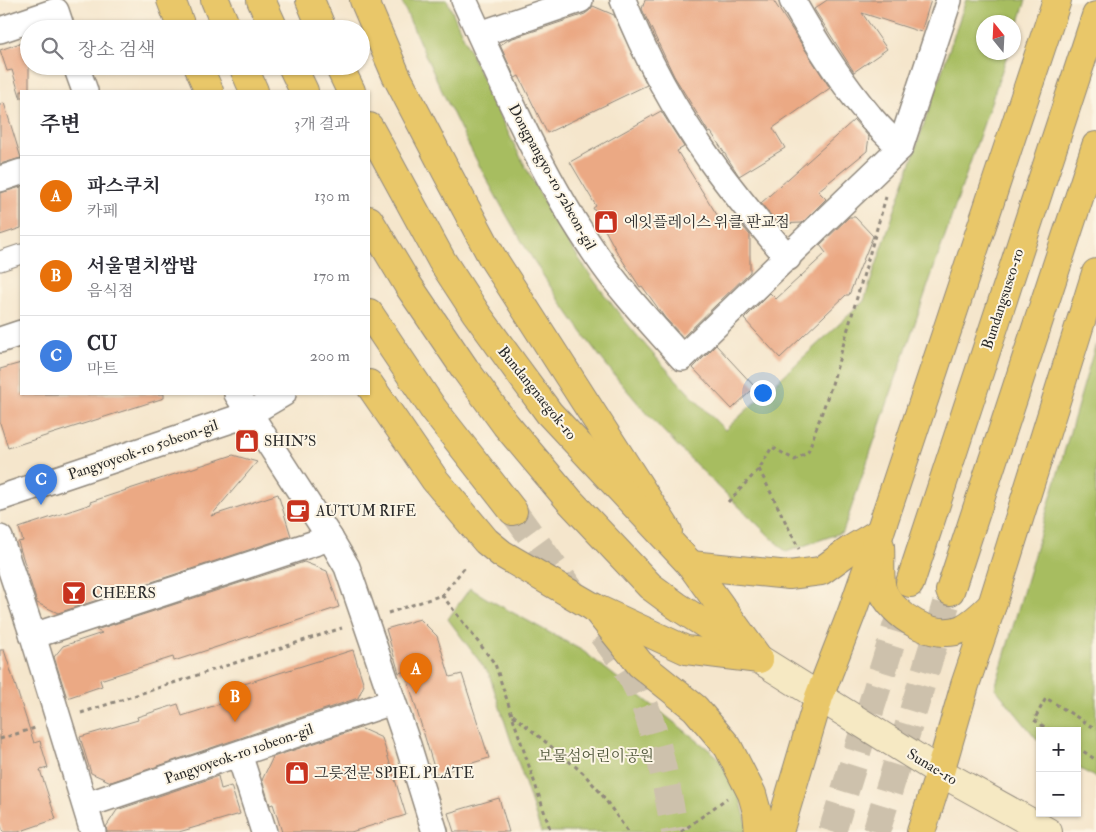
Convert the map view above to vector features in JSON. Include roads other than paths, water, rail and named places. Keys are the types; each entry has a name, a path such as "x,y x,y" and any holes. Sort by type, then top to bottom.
{"main road":[{"path":"171,0 179,20"},
{"path":"215,0 223,20"},
{"path":"261,0 270,20"},
{"path":"310,0 318,20"},
{"path":"364,0 396,75 492,257 691,566 789,575 821,571 850,550 880,532"},
{"path":"779,832 819,697 880,532 1057,0"},
{"name":"Bundangsuseo-ro","path":"910,583 1096,16"},
{"path":"202,75 209,90"},
{"path":"247,75 254,90"},
{"path":"296,75 304,90"},
{"path":"343,75 351,90"},
{"name":"Bundangnaegok-ro","path":"370,129 442,261 476,313 513,364 549,413 691,566 759,659"},
{"path":"950,591 1096,146"},
{"name":"Bundangnaegok-ro","path":"370,222 408,285 506,425 569,500 650,586 676,606 819,697"},
{"path":"921,832 965,685 1096,273"},
{"path":"370,314 434,410 513,511"},
{"path":"370,385 435,480 486,541 502,554 595,608 686,650 759,659"},
{"path":"880,532 882,588 894,608 909,620 926,629 946,632 960,630 976,621 992,605"},
{"path":"595,608 640,664 695,708 728,746 752,794 757,812 759,832"},
{"name":"Sunae-ro","path":"819,697 940,772 1048,832"}],"street":[{"name":"Dongpangyo-ro 52beon-gil","path":"464,0 524,129 571,216 596,256 621,290 682,358 788,258 900,148 949,0"},
{"path":"480,34 580,0"},
{"path":"623,0 648,57 694,136 727,183 788,258"},
{"path":"792,0 843,80 868,114 900,148"},
{"path":"31,20 56,12 59,20"},
{"path":"0,30 20,24"},
{"path":"79,75 84,90"},
{"path":"0,179 20,172"},
{"path":"0,261 20,254"},
{"path":"0,340 20,333"},
{"name":"Pangyoyeok-ro 50beon-gil","path":"0,498 243,404 279,395"},
{"path":"243,404 330,538 347,568 435,832"},
{"path":"0,538 60,720 93,832"},
{"path":"33,636 330,538"},
{"name":"Pangyoyeok-ro 10beon-gil","path":"86,805 392,702"},
{"path":"239,754 264,832"}],"tunnel":[{"path":"513,511 577,599"},
{"path":"832,832 910,583"},
{"path":"876,832 950,591"},
{"path":"602,634 630,675 645,706 661,759 675,832"}],"place":[{"name":"에잇플레이스 위클 판교점","path":"606,222"},
{"name":"SHIN'S","path":"247,441"},
{"name":"CU","path":"41,505"},
{"name":"AUTUM RIFE","path":"298,511"},
{"name":"CHEERS","path":"74,593"},
{"name":"파스쿠치","path":"416,694"},
{"name":"서울멸치쌈밥","path":"235,722"},
{"name":"그릇전문 SPIEL PLATE","path":"297,773"}],"park label":[{"name":"보물섬어린이공원","path":"596,756"}]}
